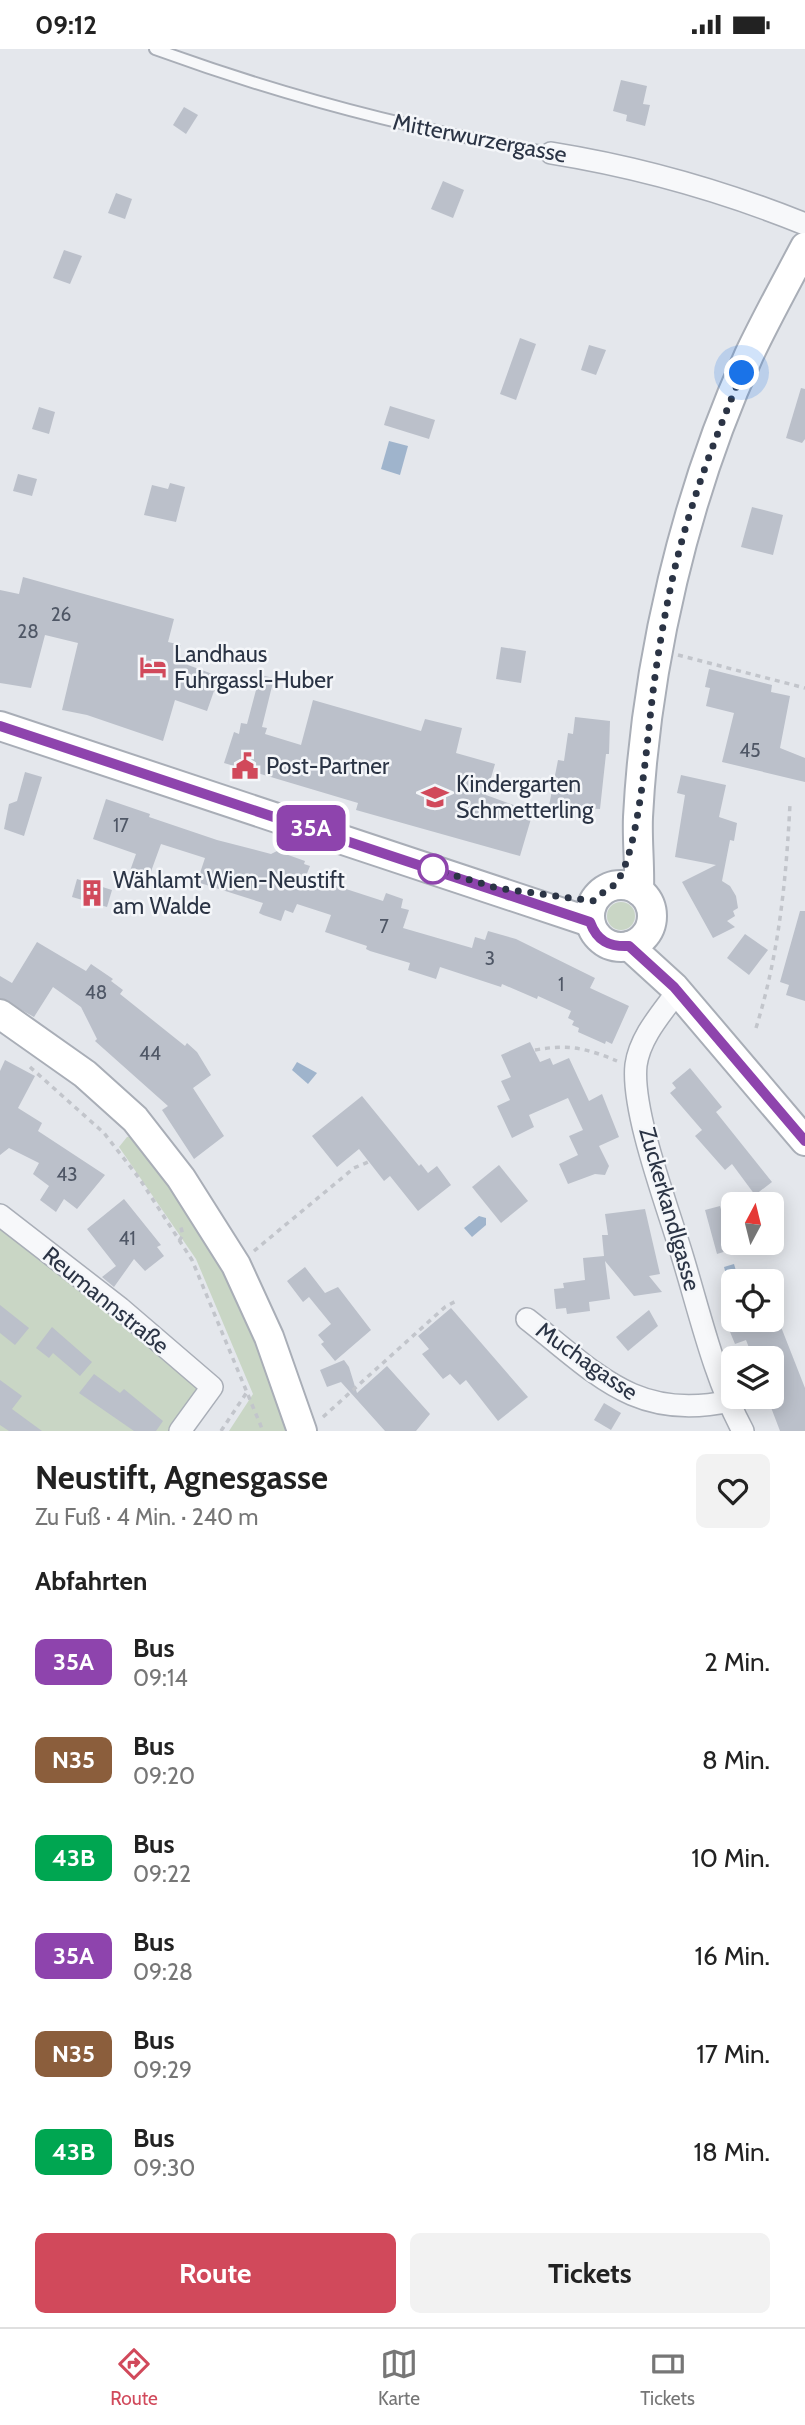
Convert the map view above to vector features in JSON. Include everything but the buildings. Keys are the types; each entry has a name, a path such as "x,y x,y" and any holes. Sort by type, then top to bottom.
{"street":[{"name":"Mitterwurzergasse","path":"551,153 667,177 735,197 805,224"},
{"path":"0,726 497,888 527,903 609,900 652,910 638,940 616,947 604,942 594,933 609,900 638,819 660,649 682,547 714,443 750,355 805,247"},
{"path":"638,940 676,990 805,1141"},
{"name":"Zuckerkandlgasse","path":"676,990 645,1037 636,1064 636,1091 655,1168 721,1373"},
{"path":"0,1014 85,1074 135,1119 181,1178 236,1265 308,1428"},
{"name":"Reumannstraße","path":"0,1215 120,1308 212,1387 180,1431"},
{"name":"Muchagasse","path":"527,1319 605,1380 646,1402 698,1408 721,1403"},
{"name":"Zuckerkandlgasse","path":"733,1409 743,1431"}],"lane":[{"name":"Mitterwurzergasse","path":"155,49 206,68 351,111 469,140 551,153"}],"path":[{"path":"660,649 805,688"},
{"path":"755,1028 771,978 780,933 790,804"},
{"path":"535,1050 563,1045 636,1064"},
{"path":"27,1064 104,1133 139,1178 202,1283 263,1431"},
{"path":"236,1265 354,1168 368,1162"},
{"path":"179,1241 182,1232"},
{"path":"308,1428 445,1307 456,1301"},
{"path":"221,1431 247,1392"}],"green space":[{"path":"621,902 631,906 635,916 631,926 621,930 611,926 607,916 611,906"},
{"path":"133,1136 180,1195 235,1281 290,1431 229,1431 253,1394 196,1259 119,1147 127,1137"},
{"path":"0,1207 222,1387 190,1431 0,1431"}],"water":[{"path":"389,441 408,446 400,475 381,469"},
{"path":"297,1062 317,1073 308,1084 292,1070"},
{"path":"479,1216 486,1218 486,1225 472,1237 464,1228"},
{"path":"734,1264 735,1269 725,1269"}],"bus line":[{"name":"35A","path":"0,726 497,888 527,903 590,922 594,933 604,942 616,947 629,946 674,987 805,1141"}],"place":[{"name":"Landhaus Fuhrgassl-Huber","path":"153,667"},
{"name":"Post-Partner","path":"245,766"},
{"name":"Kindergarten Schmetterling","path":"435,797"},
{"name":"Wählamt Wien-Neustift am Walde","path":"92,893"}],"route":[{"path":"433,869 497,888 593,901 602,891 614,885 626,860 638,819 654,684 670,593 710,453 742,373"}]}
